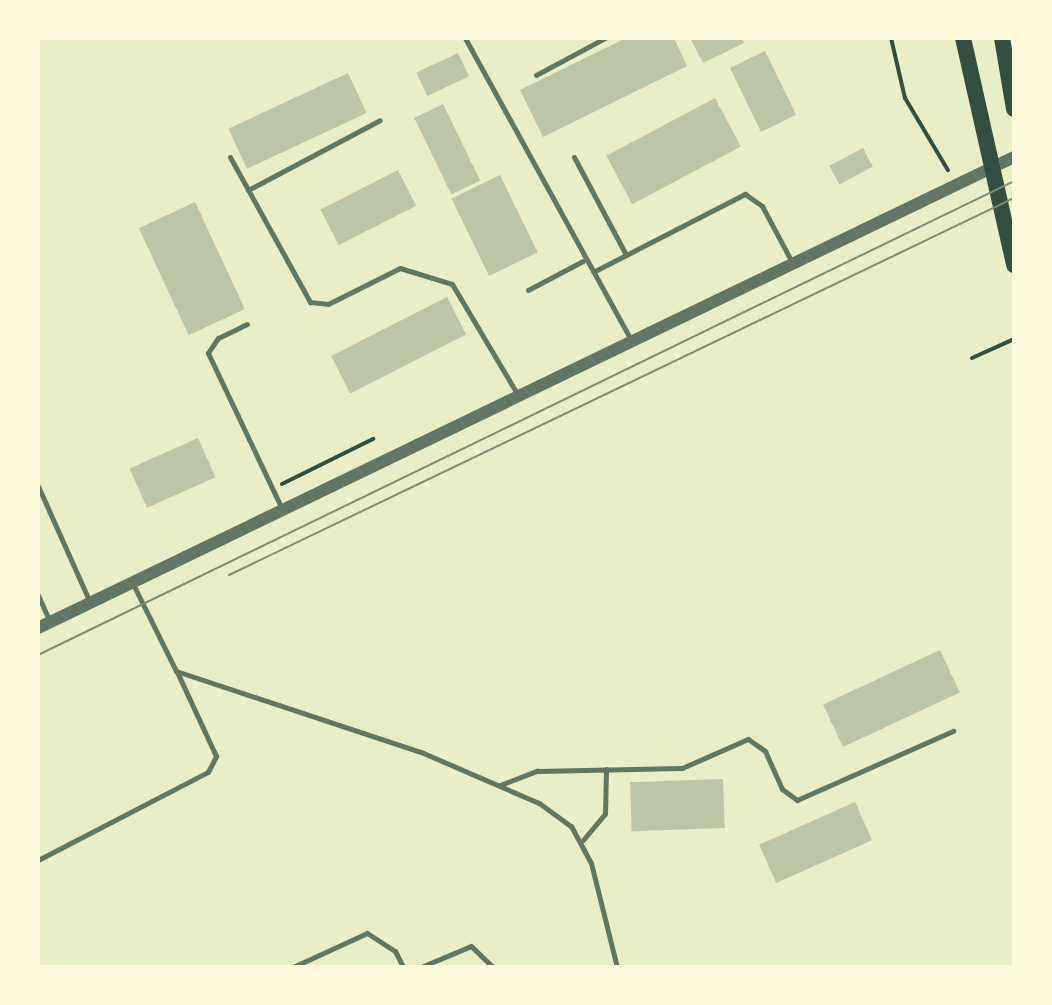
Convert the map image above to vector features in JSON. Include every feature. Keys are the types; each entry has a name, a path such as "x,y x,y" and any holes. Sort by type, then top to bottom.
{"highway":[{"path":"963,38 968,78 1014,265"},
{"path":"1002,38 1014,109"}],"street":[{"path":"44,625 1014,157"}],"lane":[{"path":"465,38 583,261 595,271 632,343"},
{"path":"536,75 605,38"},
{"path":"248,190 380,120"},
{"path":"230,157 310,302 328,304 400,268 452,284 519,396"},
{"path":"574,157 626,255"},
{"path":"595,271 745,194 762,206 793,265"},
{"path":"528,290 583,261"},
{"path":"247,324 218,338 208,353 281,508"},
{"path":"38,486 90,603"},
{"path":"38,860 208,772 216,756 133,583"},
{"path":"38,595 44,625"},
{"path":"176,671 421,752 539,803 583,840 617,967"},
{"path":"499,786 537,771 682,768 748,739 765,751 782,789 797,800 953,731"},
{"path":"583,840 605,814 606,769"},
{"path":"293,967 367,933 395,951 403,967"},
{"path":"421,967 471,946 493,967"}],"path":[{"path":"891,38 905,98 931,132 938,160 960,183"},
{"path":"972,358 1014,339"},
{"path":"272,488 373,439"}],"building":[{"path":"626,38 674,38 687,66 543,137 520,90"},
{"path":"690,38 742,38 744,43 703,63"},
{"path":"765,51 796,115 761,132 730,68"},
{"path":"458,53 469,77 427,96 416,72"},
{"path":"348,73 367,113 247,169 228,129"},
{"path":"715,98 741,147 632,204 606,156"},
{"path":"443,104 480,180 452,194 414,118"},
{"path":"863,148 873,167 839,184 829,166"},
{"path":"398,170 416,206 339,245 320,209"},
{"path":"500,175 538,252 489,276 451,199"},
{"path":"195,202 245,309 189,335 139,228"},
{"path":"447,297 466,334 350,393 331,356"},
{"path":"198,438 215,477 147,508 129,469"},
{"path":"940,650 960,693 843,747 823,705"},
{"path":"723,779 725,828 632,831 630,782"},
{"path":"855,802 872,840 776,883 759,845"}],"tram line":[{"path":"38,655 1014,181"},
{"path":"229,575 1014,198"}]}
